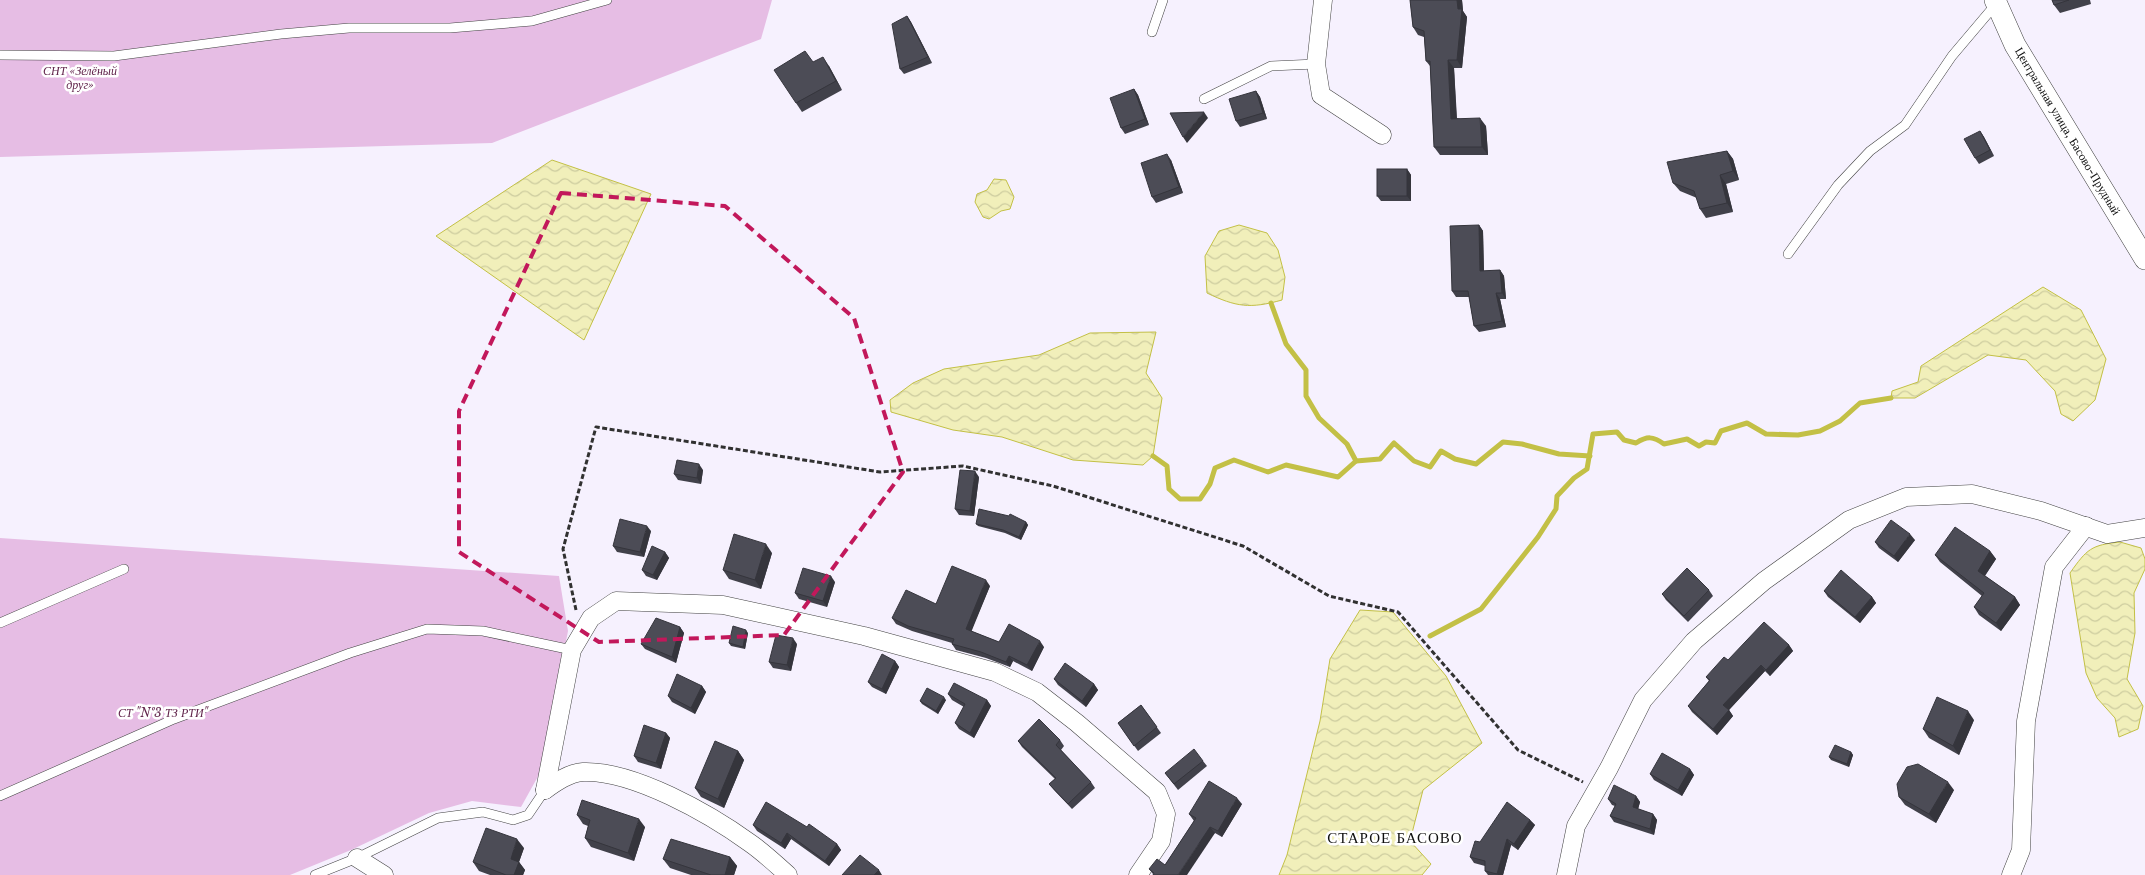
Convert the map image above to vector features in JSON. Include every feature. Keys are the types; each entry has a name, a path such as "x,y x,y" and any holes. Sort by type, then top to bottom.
{"street":[{"path":"1323,0 1316,64 1321,95 1382,135"},
{"name":"Центральная улица, Басово-Прудный","path":"1996,2 2015,45 2145,259"},
{"path":"1566,875 1576,826 1643,700 1694,642 1764,581 1849,520 1906,497 1972,494 2042,511 2107,534 2145,528"},
{"path":"2011,875 2021,850 2026,721 2054,567 2086,526"},
{"path":"545,790 572,650 591,618 616,601 723,605 864,636 996,672 1037,692 1077,723 1156,792 1166,814 1161,841 1138,875"},
{"path":"545,790 560,779 582,772 620,777 675,797 750,843 788,875"},
{"path":"357,858 381,874"}],"lane":[{"path":"0,55 114,56 281,34 339,29 450,28 532,21 607,0"},
{"path":"1152,32 1163,0"},
{"path":"1788,254 1838,185 1870,151 1905,125 1952,56 1996,2"},
{"path":"1204,99 1271,66 1316,64"},
{"path":"0,622 124,569"},
{"path":"0,796 183,716 350,652 427,629 483,631 572,650"},
{"path":"315,875 357,858 438,818 483,812 513,820 528,816 545,790"}],"path":[{"path":"581,633 563,549 596,427 880,472 963,466 1053,486 1243,546 1329,596 1398,612 1518,750 1597,789"}],"highlighted area":[{"path":"561,193 725,206 854,318 903,472 784,635 599,642 459,552 459,411"}],"green space":[{"name":"СНТ «Зелёный друг»","path":"0,0 772,0 761,39 492,143 0,157"},
{"name":"СТ \"№3 ТЗ РТИ\"","path":"0,538 559,576 568,631 541,771 521,807 472,801 429,813 351,850 290,875 0,875"}],"water":[{"path":"552,160 651,194 584,340 436,236"},
{"path":"994,179 1006,180 1014,197 1010,209 1001,211 989,219 983,217 975,202 977,194 987,190"},
{"path":"1239,225 1267,233 1278,250 1285,277 1282,300 1261,305 1243,305 1226,301 1207,293 1205,256 1219,231"},
{"path":"2043,287 2081,310 2106,359 2095,400 2073,421 2061,414 2055,391 2026,360 1988,355 1915,398 1891,398 1892,391 1918,382 1921,366"},
{"path":"1156,332 1146,373 1162,398 1153,456 1143,465 1073,460 1002,437 953,430 891,412 890,400 913,383 944,369 1039,355 1090,333"},
{"path":"2120,542 2141,548 2145,559 2145,569 2134,593 2135,633 2127,679 2143,706 2138,729 2119,737 2115,718 2097,698 2086,673 2070,573 2081,558 2090,550 2102,545"},
{"path":"1360,610 1393,612 1446,676 1482,743 1423,790 1410,841 1431,864 1422,875 1279,875 1287,855 1320,721 1330,659"}],"building":[{"path":"1410,0 1457,0 1458,9 1462,9 1457,60 1448,60 1451,119 1480,118 1482,147 1434,147 1430,61 1426,61 1424,31 1413,27"},
{"path":"2052,0 2069,0 2054,5"},
{"path":"907,16 928,57 900,69 892,24"},
{"path":"805,51 813,62 823,57 836,81 796,103 774,70"},
{"path":"1134,89 1145,119 1121,128 1110,98"},
{"path":"1256,91 1263,113 1236,121 1229,99"},
{"path":"1204,112 1183,137 1170,113"},
{"path":"1980,131 1990,150 1975,158 1964,139"},
{"path":"1727,151 1733,171 1720,175 1727,203 1700,209 1694,191 1673,183 1667,162"},
{"path":"1167,154 1179,187 1152,197 1141,163"},
{"path":"1377,169 1407,169 1407,196 1377,196"},
{"path":"1479,225 1480,271 1500,270 1502,293 1496,293 1502,321 1474,326 1468,291 1452,291 1450,226"},
{"path":"677,460 699,464 697,478 674,474"},
{"path":"960,470 975,471 970,511 955,509"},
{"path":"979,509 1009,516 1010,514 1026,522 1019,537 1003,530 976,524"},
{"path":"620,519 647,526 640,552 613,546"},
{"path":"1891,520 1910,534 1894,556 1875,542"},
{"path":"1955,527 1990,551 1978,571 2015,597 1996,623 1974,607 1984,593 1935,555"},
{"path":"734,534 766,544 755,580 723,570"},
{"path":"652,546 665,552 653,575 642,570"},
{"path":"952,566 986,580 966,629 999,642 1009,624 1040,641 1027,665 1009,656 1006,662 981,652 952,644 954,639 908,626 892,618 906,590 936,604"},
{"path":"803,568 831,576 823,601 795,593"},
{"path":"1687,568 1709,590 1684,616 1662,594"},
{"path":"1841,570 1872,597 1855,617 1824,591"},
{"path":"656,618 680,627 672,657 641,644"},
{"path":"1764,622 1789,645 1766,670 1761,665 1723,705 1729,710 1713,729 1688,706 1710,680 1706,677 1724,657 1728,660"},
{"path":"733,626 746,630 743,647 729,643"},
{"path":"776,635 793,638 787,665 769,662"},
{"path":"882,654 895,661 882,689 868,682"},
{"path":"1065,663 1094,684 1082,701 1054,679"},
{"path":"677,674 702,686 691,708 668,696"},
{"path":"954,683 987,700 970,733 955,723 965,704 948,694"},
{"path":"927,688 944,697 936,711 920,701"},
{"path":"1937,697 1968,711 1953,746 1923,729"},
{"path":"1141,705 1157,727 1134,746 1118,723"},
{"path":"1039,719 1060,740 1056,745 1091,782 1068,804 1049,784 1056,778 1018,741"},
{"path":"644,725 666,733 656,763 634,756"},
{"path":"715,741 738,751 718,799 695,788"},
{"path":"1835,745 1851,752 1847,764 1829,757"},
{"path":"1194,749 1203,761 1174,784 1165,773"},
{"path":"1662,753 1690,769 1678,790 1650,774"},
{"path":"1918,764 1948,782 1929,814 1899,797 1897,784 1907,767"},
{"path":"1209,781 1237,798 1218,831 1210,827 1178,875 1153,875 1154,873 1149,869 1157,859 1165,865 1196,818 1189,814"},
{"path":"1614,785 1636,796 1633,807 1653,814 1650,829 1610,816 1616,804 1608,799"},
{"path":"582,800 639,819 628,853 585,838 590,820 577,815"},
{"path":"766,802 807,827 809,824 837,844 825,861 787,833 781,843 753,825"},
{"path":"1507,802 1530,820 1514,844 1507,839 1497,874 1485,871 1485,861 1470,857 1475,841 1480,842"},
{"path":"486,828 517,839 511,859 519,862 514,875 506,875 473,862"},
{"path":"671,839 730,857 725,875 711,875 663,859"},
{"path":"860,855 879,870 874,875 842,875"}],"waterway":[{"path":"1271,303 1286,344 1306,370 1306,396 1319,418 1347,444 1356,461"},
{"path":"1430,636 1481,609 1538,537 1556,509 1557,496 1574,478 1587,469 1593,434 1617,432 1624,440 1636,443 1650,438 1657,439 1664,444 1687,439 1699,446 1706,442 1715,443 1721,431 1747,423 1766,434 1798,435 1820,431 1840,421 1860,403 1891,398"},
{"path":"1153,456 1167,466 1169,489 1180,499 1200,499 1210,484 1215,468 1234,460 1268,472 1286,465 1338,477 1356,461 1380,459 1394,443 1414,461 1430,467 1441,451 1455,459 1476,464 1503,442 1522,444 1559,454 1590,456"}],"district":[{"name":"СТАРОЕ БАСОВО","path":"1395,837"}]}
